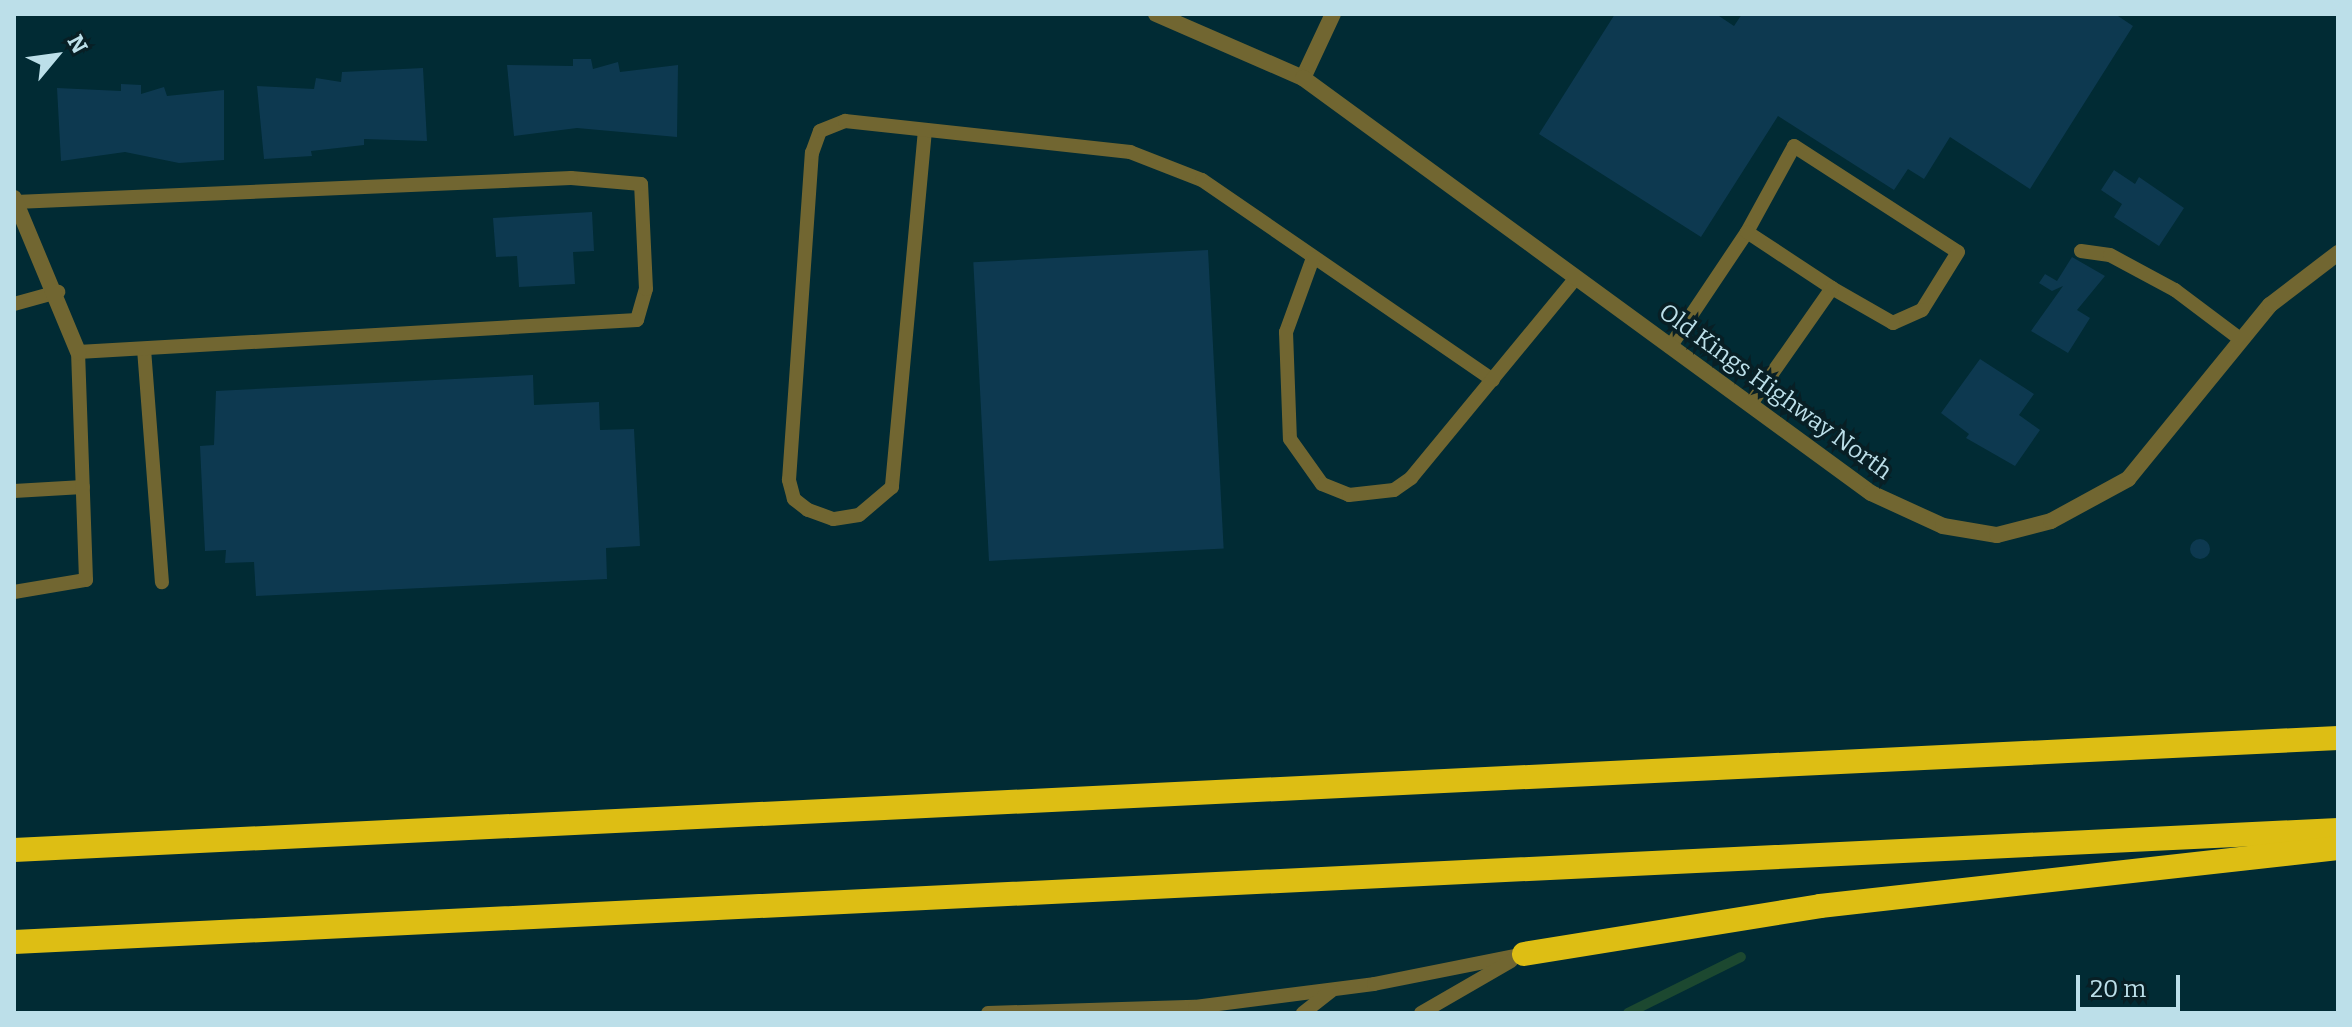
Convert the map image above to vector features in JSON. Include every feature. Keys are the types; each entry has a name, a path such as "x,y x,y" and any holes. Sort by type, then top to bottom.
{"highway":[{"path":"14,850 2338,738"},
{"path":"14,942 2338,830"},
{"path":"1524,954 1836,904 2338,848"}],"street":[{"name":"Old Kings Highway North","path":"1156,14 1303,78 1871,493 1943,526 1997,535 2051,521 2128,479 2239,338 2303,275 2338,253"},
{"path":"1303,78 1333,14"},
{"path":"17,210 58,292 78,352"}],"lane":[{"path":"925,130 892,487 879,505 833,519 794,499 789,480 812,153 820,131 845,121 1130,152 1202,180 1493,380"},
{"path":"1670,347 1747,232 1794,146 1958,252 1922,310 1893,323 1832,288 1747,232"},
{"path":"14,592 86,580 78,352 637,320 646,289 641,184 571,178 17,210"},
{"path":"2081,251 2110,255 2175,290 2239,338"},
{"path":"1313,258 1286,332 1290,439 1322,484 1349,495 1394,490 1493,380 1576,278"},
{"path":"1750,405 1832,288"},
{"path":"14,304 58,292"},
{"path":"144,349 162,582"},
{"path":"14,491 83,487"},
{"path":"988,1013 1195,1007 1333,990 1524,954"},
{"path":"1421,1013 1524,954"},
{"path":"1303,1013 1333,990"}],"building":[{"path":"1615,14 1716,14 1734,26 1742,14 2115,14 2133,26 2030,189 1950,137 1924,179 1908,169 1894,190 1778,116 1701,237 1539,134"},
{"path":"573,59 591,59 593,69 618,62 620,72 678,65 677,137 577,128 514,136 507,65 573,66"},
{"path":"423,68 427,141 364,139 364,145 311,151 312,156 264,159 257,86 314,89 316,78 341,82 342,72"},
{"path":"121,84 141,85 141,94 164,87 167,96 224,90 224,160 179,163 125,152 61,161 57,88 121,91"},
{"path":"2114,170 2135,184 2139,177 2184,208 2159,246 2114,217 2122,204 2101,190"},
{"path":"592,212 594,251 573,252 575,284 519,287 517,256 496,257 493,218"},
{"path":"1208,250 1224,549 989,561 973,262"},
{"path":"2072,257 2105,276 2077,310 2090,318 2068,353 2031,331 2063,286 2052,291 2039,283 2045,274 2057,281"},
{"path":"1980,359 2034,394 2019,415 2040,430 2015,466 1966,438 1969,434 1941,413"},
{"path":"533,375 534,405 599,402 600,430 634,429 640,546 606,548 607,579 256,596 254,562 225,563 226,550 205,551 200,446 214,445 216,391"},
{"path":"2196,539 2204,539 2210,549 2204,559 2196,559 2190,553 2190,545"}],"waterway":[{"path":"1628,1013 1741,957"}]}
